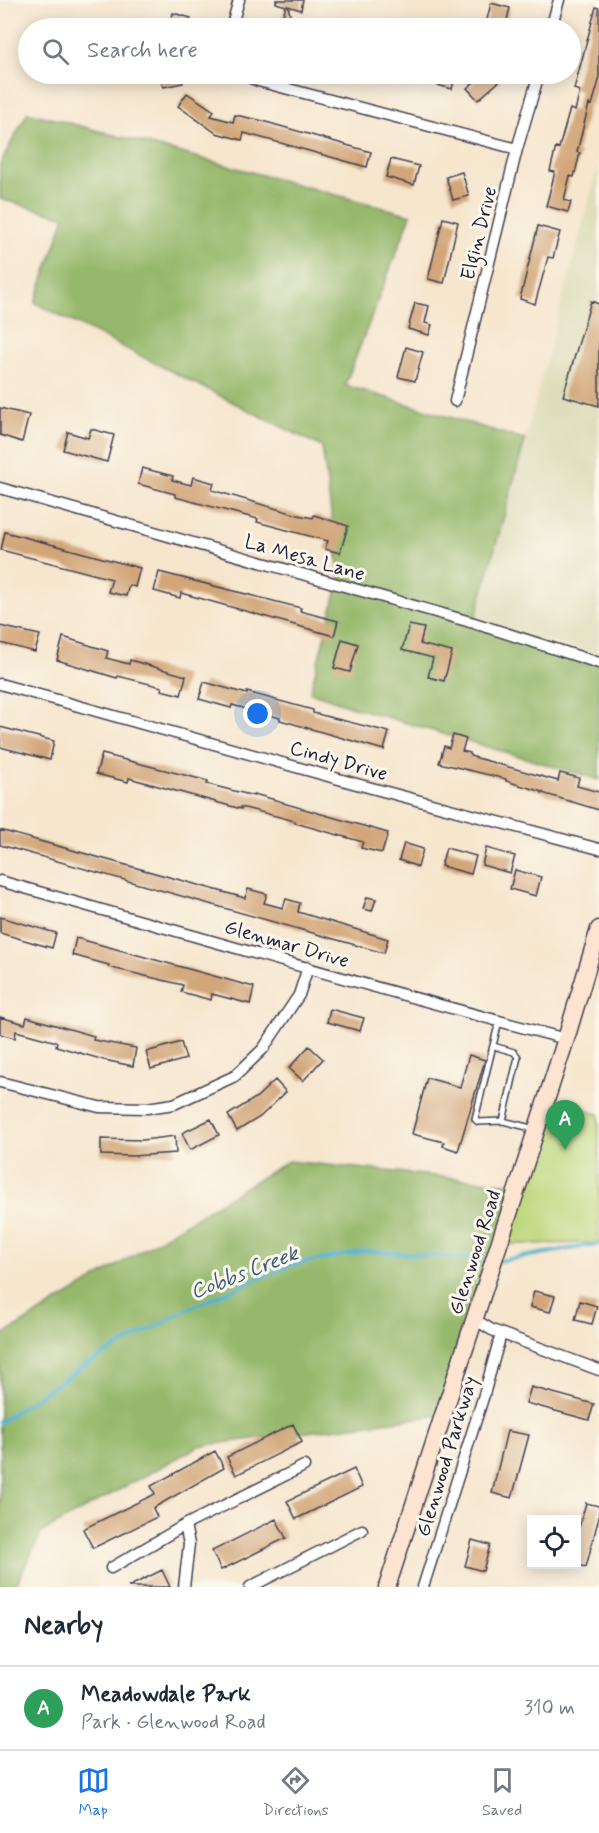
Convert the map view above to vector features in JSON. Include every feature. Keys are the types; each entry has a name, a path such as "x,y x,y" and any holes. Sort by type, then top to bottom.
{"main road":[{"name":"Glenwood Road","path":"387,1587 566,1039 599,929"}],"street":[{"path":"234,18 239,0"},
{"path":"554,18 559,0"},
{"path":"269,84 518,149"},
{"name":"Elgin Drive","path":"454,401 535,84"},
{"name":"La Mesa Lane","path":"0,488 463,620 599,663"},
{"name":"Cindy Drive","path":"0,684 599,849"},
{"name":"Glenmar Drive","path":"0,881 308,967 396,994 566,1039"},
{"path":"0,1082 99,1107 147,1108 174,1104 235,1076 263,1049 299,995 308,967"},
{"path":"474,1319 501,1334 599,1370"},
{"name":"Glenwood Parkway","path":"423,1587 501,1334"},
{"path":"111,1568 185,1525 304,1466"},
{"path":"184,1587 189,1544 185,1525"},
{"path":"250,1587 362,1530"}],"lane":[{"path":"500,1021 475,1119 478,1122 503,1121 536,1129"},
{"path":"493,1046 514,1052 518,1057 503,1121"}],"shaded area":[{"path":"599,163 599,655 474,623"}],"green space":[{"path":"28,112 411,215 345,385 525,440 474,623 599,664 599,780 356,708 310,692 340,578 322,447 35,303 65,217 0,199 0,164"},
{"path":"545,1101 599,1114 599,1243 502,1244"},
{"path":"288,1161 521,1185 447,1414 199,1446 42,1532 15,1587 0,1587 0,1337"}],"building":[{"path":"276,0 303,0 301,10 288,6 291,18 282,18 286,6 276,3"},
{"path":"491,3 510,8 508,18 487,18"},
{"path":"596,7 599,8 599,81 592,105 589,104 577,152 580,153 574,177 570,176 564,200 571,202 568,212 546,206 555,172 550,171 556,147 559,148 570,109 575,111 580,91 574,89 575,84 581,84 581,63"},
{"path":"173,13 191,18 172,18"},
{"path":"163,84 178,84 163,87"},
{"path":"434,84 453,84 452,89"},
{"path":"472,84 496,84 478,100 467,88"},
{"path":"187,93 214,111 211,116 233,122 235,115 259,120 371,152 367,167 244,133 242,140 216,133 178,106"},
{"path":"391,159 419,166 414,185 386,177"},
{"path":"462,172 469,196 453,200 446,177"},
{"path":"443,218 458,222 444,283 428,279"},
{"path":"538,226 560,232 553,258 548,257 535,304 520,299"},
{"path":"591,301 599,304 599,406 563,396"},
{"path":"415,303 429,306 425,323 432,325 429,335 408,329"},
{"path":"406,347 423,352 415,381 398,377"},
{"path":"0,408 29,415 22,442 0,435"},
{"path":"91,429 114,435 107,462 63,450 68,432 88,438"},
{"path":"142,468 173,476 172,480 191,485 193,477 214,483 212,490 298,515 313,518 314,515 348,526 340,553 325,549 328,541 257,522 258,519 175,497 175,494 138,484"},
{"path":"5,532 140,568 135,587 129,585 126,596 108,592 112,579 1,550"},
{"path":"159,572 301,608 300,611 338,621 334,636 181,593 180,598 154,591"},
{"path":"409,625 424,628 420,644 452,652 444,681 428,677 433,658 402,650"},
{"path":"0,626 40,635 35,652 0,643"},
{"path":"63,637 108,651 106,658 129,664 130,660 186,676 181,695 161,690 162,687 118,676 117,678 57,660"},
{"path":"342,639 358,644 350,672 334,668"},
{"path":"204,682 389,732 384,750 280,720 280,718 199,699"},
{"path":"0,727 54,741 50,760 0,747"},
{"path":"453,735 466,739 462,751 470,753 470,756 558,781 560,773 579,778 577,786 599,792 599,810 506,781 506,779 439,763 444,746 449,748"},
{"path":"102,754 208,781 207,784 254,796 254,794 388,833 382,853 361,848 363,842 295,823 295,821 241,807 241,809 129,778 128,782 96,774"},
{"path":"0,830 245,898 248,889 267,894 264,903 283,908 286,899 300,903 298,912 388,939 384,953 0,845"},
{"path":"404,843 423,849 418,867 399,860"},
{"path":"446,848 476,856 471,874 441,866"},
{"path":"486,848 515,856 510,873 482,865"},
{"path":"515,870 541,877 536,896 510,889"},
{"path":"367,897 376,899 372,911 363,909"},
{"path":"0,917 56,933 52,948 0,933"},
{"path":"76,938 254,987 250,1004 212,994 211,1000 181,992 183,985 108,967 109,965 72,955"},
{"path":"330,1009 364,1018 360,1031 327,1022"},
{"path":"0,1017 25,1024 27,1017 94,1036 93,1040 136,1048 133,1066 56,1046 57,1042 16,1031 15,1038 0,1034"},
{"path":"181,1042 186,1059 151,1069 146,1052"},
{"path":"309,1046 323,1059 303,1081 289,1068"},
{"path":"469,1055 485,1060 458,1151 443,1146 444,1142 412,1134 427,1078 460,1087"},
{"path":"275,1080 286,1092 260,1117 237,1131 228,1115 257,1097"},
{"path":"211,1119 219,1135 190,1150 182,1133"},
{"path":"175,1136 176,1153 132,1156 101,1155 101,1139 143,1140"},
{"path":"534,1291 555,1296 550,1312 530,1307"},
{"path":"580,1301 597,1306 592,1324 575,1320"},
{"path":"531,1387 594,1404 589,1420 526,1403"},
{"path":"293,1424 302,1442 236,1475 227,1457"},
{"path":"507,1431 529,1435 512,1498 492,1493"},
{"path":"215,1451 224,1468 153,1508 157,1517 93,1548 83,1529 155,1494 151,1486"},
{"path":"354,1469 362,1487 296,1519 287,1501"},
{"path":"586,1503 599,1506 599,1517 586,1567 581,1566 581,1520"},
{"path":"276,1519 286,1538 221,1570 212,1551"},
{"path":"472,1540 490,1545 483,1571 465,1566"},
{"path":"162,1570 170,1587 128,1587"}],"waterway":[{"name":"Cobbs Creek","path":"499,1261 599,1244"},
{"name":"Cobbs Creek","path":"0,1422 85,1365 188,1309 291,1265 367,1251 489,1260"}],"place":[{"name":"Meadowdale Park","path":"565,1150"}]}
